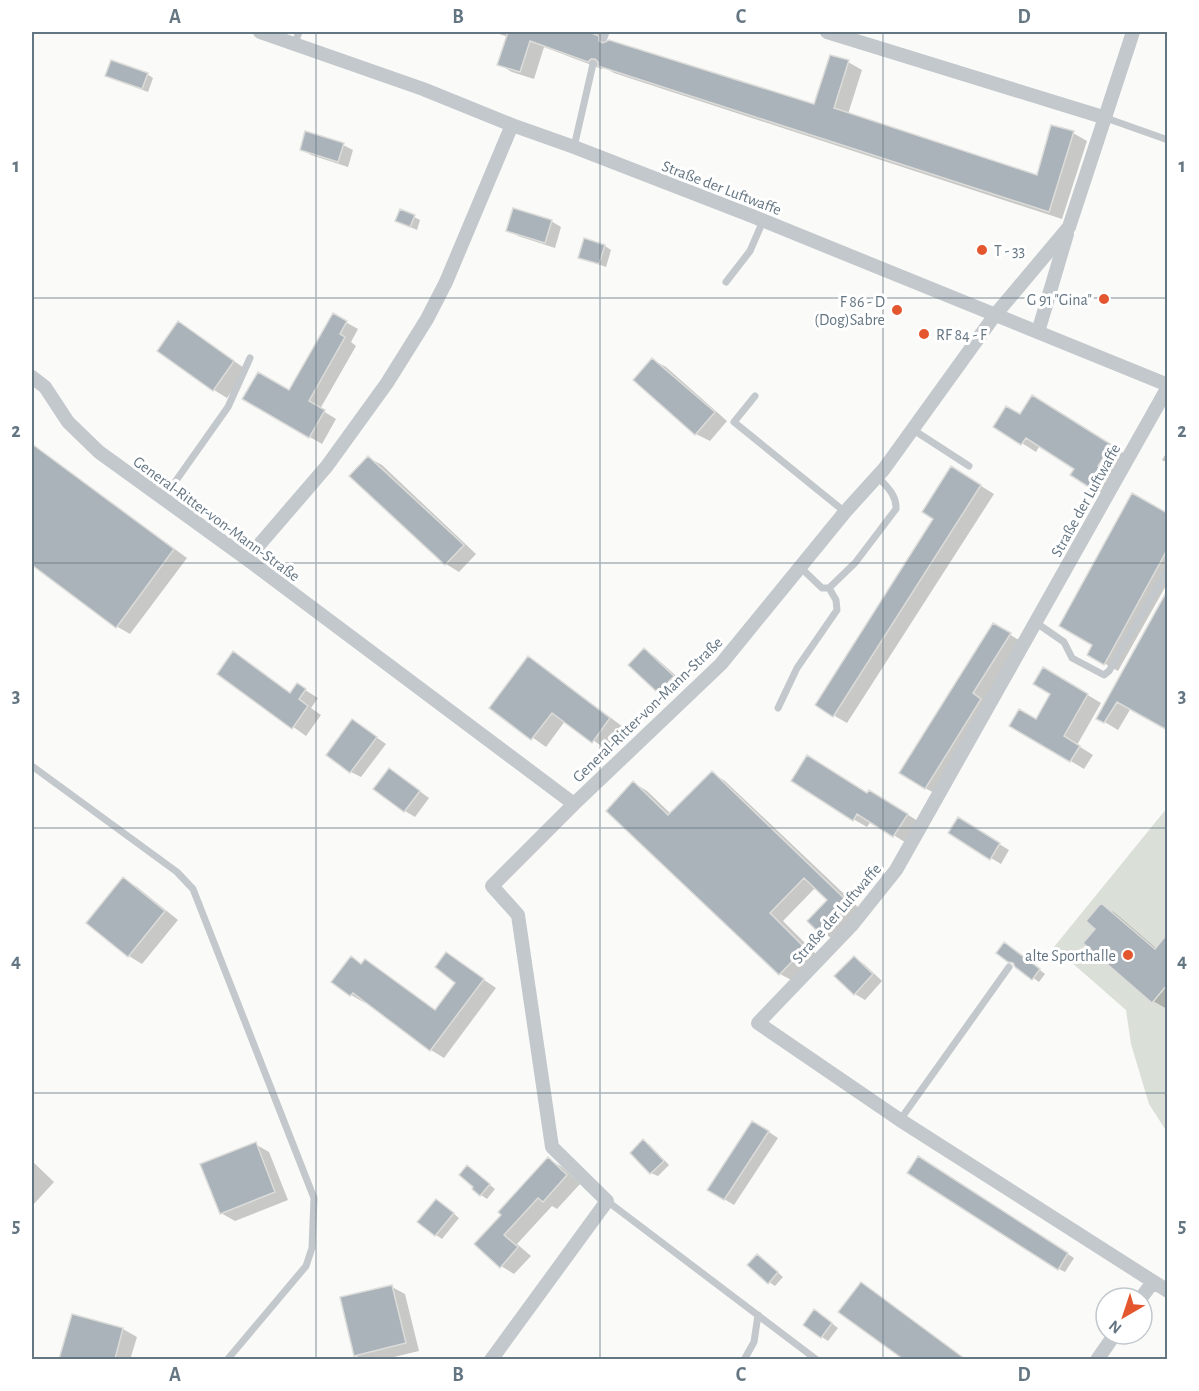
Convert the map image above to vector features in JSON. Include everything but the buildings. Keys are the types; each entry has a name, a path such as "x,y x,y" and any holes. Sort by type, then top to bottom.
{"street":[{"name":"Straße der Luftwaffe","path":"261,32 297,37 512,125 763,220 1167,386 896,870 852,925 758,1023 900,1120 1167,1291"},
{"path":"827,32 1106,118"},
{"name":"General-Ritter-von-Mann-Straße","path":"32,376 45,387 68,422 99,452 247,559 574,804 721,664 844,512 877,476 995,315 1069,227 1133,32"},
{"path":"247,559 327,466 387,383 427,319 446,282 512,125"},
{"path":"1038,332 1069,227"},
{"path":"495,1358 607,1201 552,1148 518,915 492,886 574,804"},
{"path":"1150,1286 1153,1282"},
{"path":"1096,1359 1106,1346"}],"lane":[{"path":"574,147 593,64"},
{"path":"1106,118 1167,140"},
{"path":"726,282 750,251 763,220"},
{"path":"163,499 228,407 250,358"},
{"path":"755,396 734,422 844,512"},
{"path":"912,429 969,465"},
{"path":"800,567 822,588 829,588 855,563 896,509 897,501 877,476"},
{"path":"1035,622 1064,642 1072,658 1104,675 1109,671 1167,569"},
{"path":"778,708 797,668 837,610 836,600 829,588"},
{"path":"32,766 177,872 193,889 314,1198 312,1248 306,1266 227,1359"},
{"path":"900,1120 1009,967"},
{"path":"607,1201 817,1359"},
{"path":"744,1359 754,1342 758,1315"}],"shaded area":[{"path":"1167,808 1167,1132 1149,1104 1131,1044 1126,1010 1054,947"}],"place":[{"name":"T - 33","path":"982,250"},
{"name":"G 91 \"Gina\"","path":"1104,299"},
{"name":"F 86 - D (Dog)Sabre","path":"897,310"},
{"name":"RF 84 - F","path":"924,334"},
{"name":"alte Sporthalle","path":"1128,955"}]}
